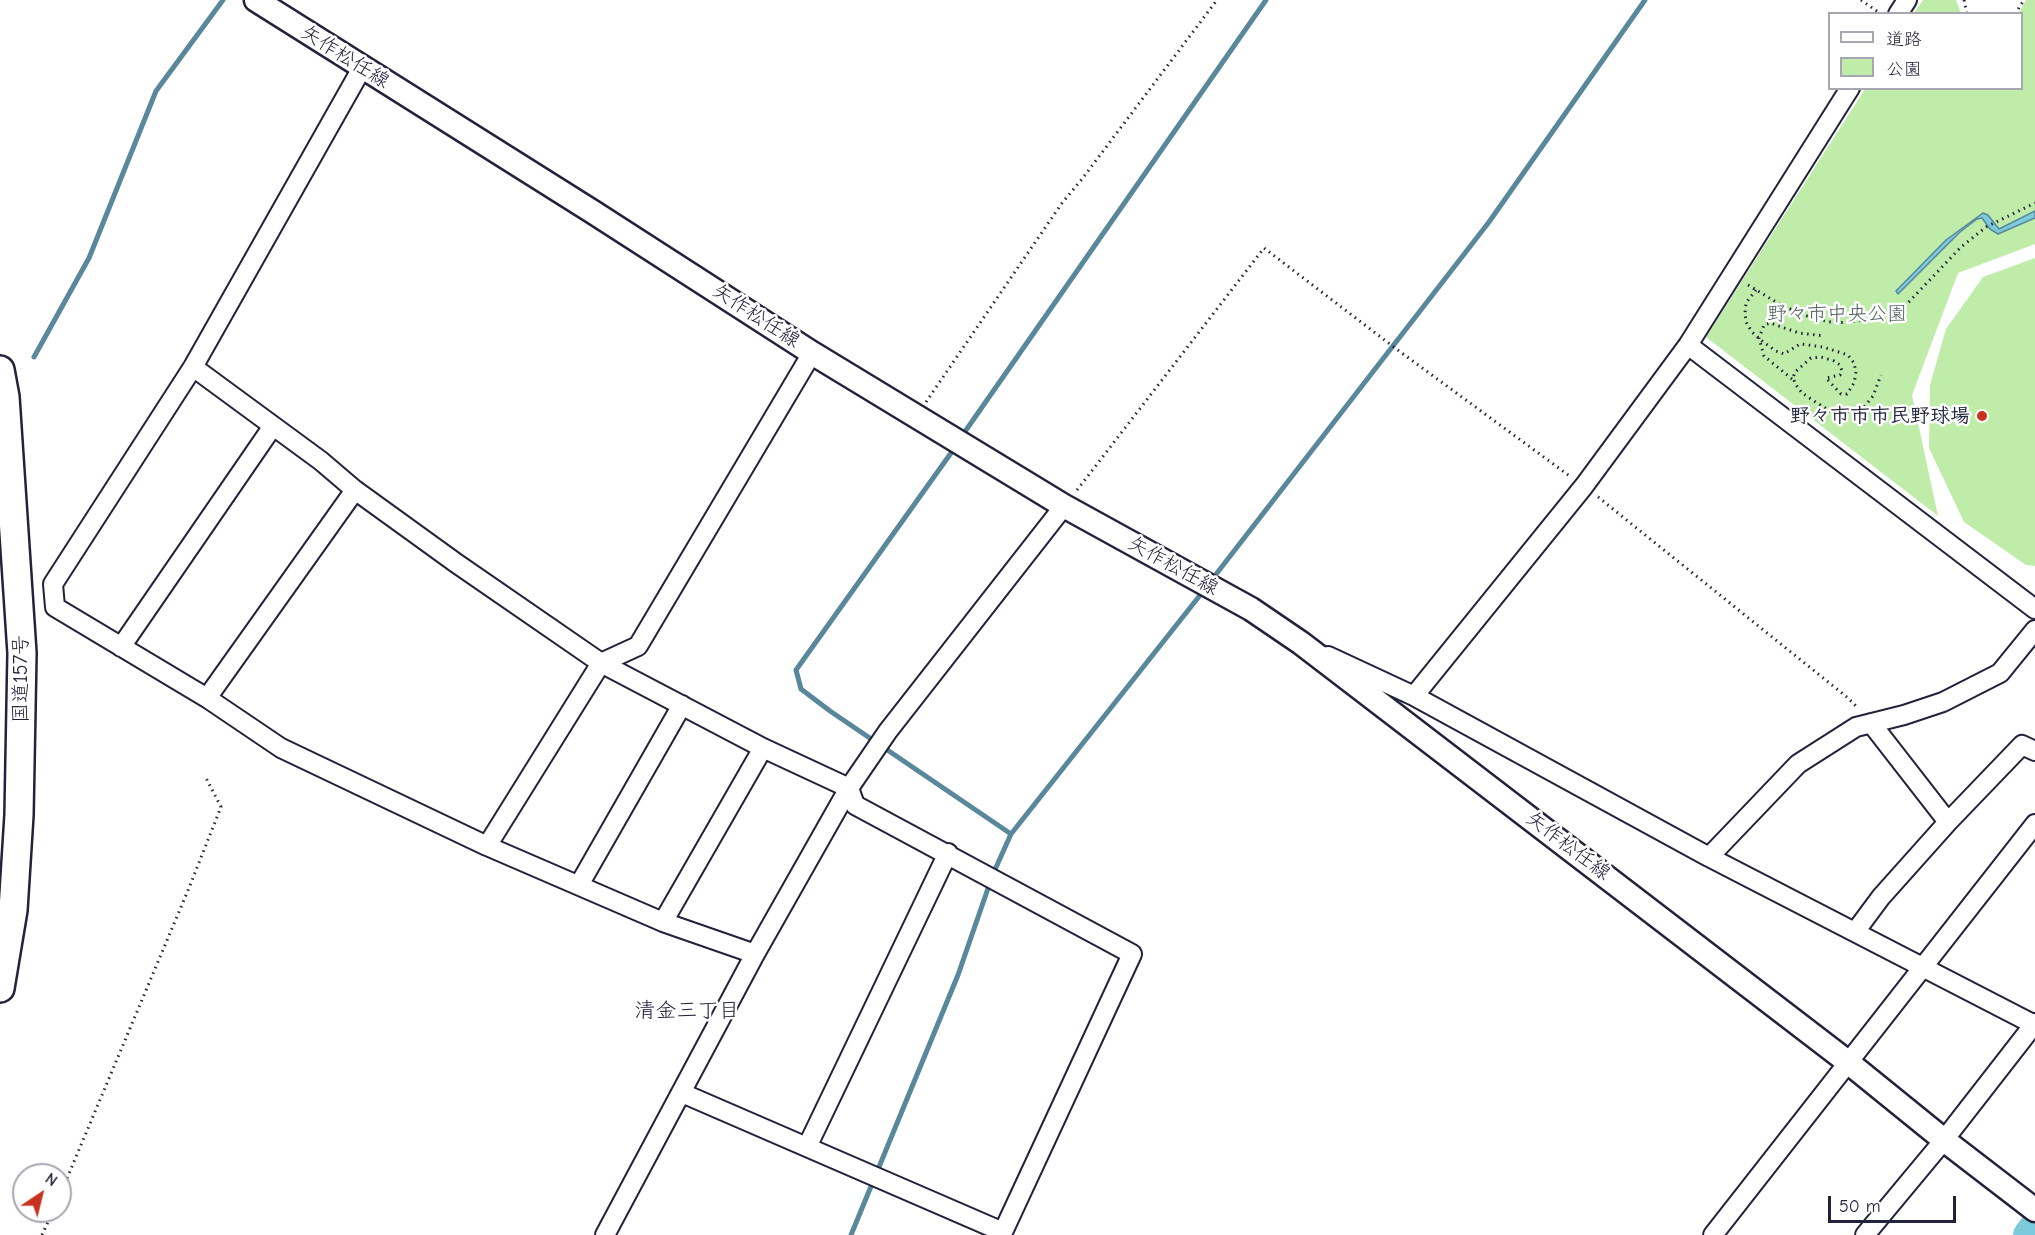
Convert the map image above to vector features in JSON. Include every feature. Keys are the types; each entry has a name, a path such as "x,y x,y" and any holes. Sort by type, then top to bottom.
{"highway":[{"name":"国道157号","path":"0,370 5,397 19,576 22,653 19,815 13,910 0,988"}],"main road":[{"name":"矢作松任線","path":"256,0 812,353 1064,506 1251,609 1301,643 1849,1063 1944,1140 2033,1203"}],"street":[{"path":"362,68 193,367 53,584 55,607 207,698 280,748 487,846 663,922 755,954"},
{"path":"1414,696 1584,486 1688,345 1849,90"},
{"path":"1688,345 2035,609"},
{"path":"487,846 601,663 638,646 812,353"},
{"path":"193,367 321,461 355,490 601,663 763,748 849,788 855,805 1132,954 1002,1232 682,1093"},
{"path":"121,647 273,426"},
{"path":"207,698 355,490"},
{"path":"605,1235 755,954 849,788 883,739 1064,506"},
{"path":"1709,857 1798,764 1856,727 1943,702 2000,673 2035,630"},
{"path":"1301,643 1414,696 1709,857 2035,1024 1944,1140 1865,1235"},
{"path":"579,885 682,705"},
{"path":"1871,723 1948,822"},
{"path":"1855,932 1881,897 1948,822 2022,745 2035,751"},
{"path":"663,922 763,748"},
{"path":"1713,1235 2035,824"},
{"path":"807,1147 948,853"}],"path":[{"path":"916,416 1062,203 1217,0"},
{"path":"1861,0 1878,12"},
{"path":"1748,285 1781,305 1814,319 1837,323 1875,319 1905,306 1961,247 1986,227 1996,220 2035,203"},
{"path":"1064,506 1264,248 1382,339 1584,486 1848,698 1871,723"},
{"path":"1756,290 1746,303 1746,322 1752,332 1776,351 1784,354 1800,344 1823,347 1848,355 1854,363 1856,372 1854,383 1847,394 1841,394 1826,378 1840,375 1842,371 1840,365 1821,357 1811,358 1795,372 1795,381"},
{"path":"1825,336 1791,331 1770,323 1764,325 1759,338 1764,356 1795,381 1802,393 1830,411 1854,412 1865,406 1873,396 1881,375"},
{"path":"72,1166 221,807 205,776"}],"green space":[{"path":"1923,0 1956,0 1961,12 1915,12"},
{"name":"野々市中央公園","path":"2026,0 2035,0 2035,244 1958,273 1912,395 1938,516 1706,337 1864,90 2023,90 2023,12 2020,12"},
{"name":"野々市市市民野球場","path":"2035,258 2035,566 2026,565 1964,522 1929,448 1930,385 1946,329 1983,277"}],"water":[{"path":"2035,211 2035,218 1998,234 1990,229 1982,218 1977,219 1960,232 1898,294 1896,291 1946,240 1983,213 1988,215 1999,229"}],"waterway":[{"path":"34,357 89,258 156,91 223,0"},
{"path":"964,433 1266,0"},
{"path":"1217,573 1489,222 1645,0"},
{"path":"951,453 796,670 801,689 1011,834"},
{"path":"851,1235 958,975 993,874 1011,834 1201,594"},
{"path":"2028,1235 2035,1226"}],"place":[{"name":"野々市市市民野球場","path":"1982,416"}],"district":[{"name":"清金三丁目","path":"687,1011"}]}
